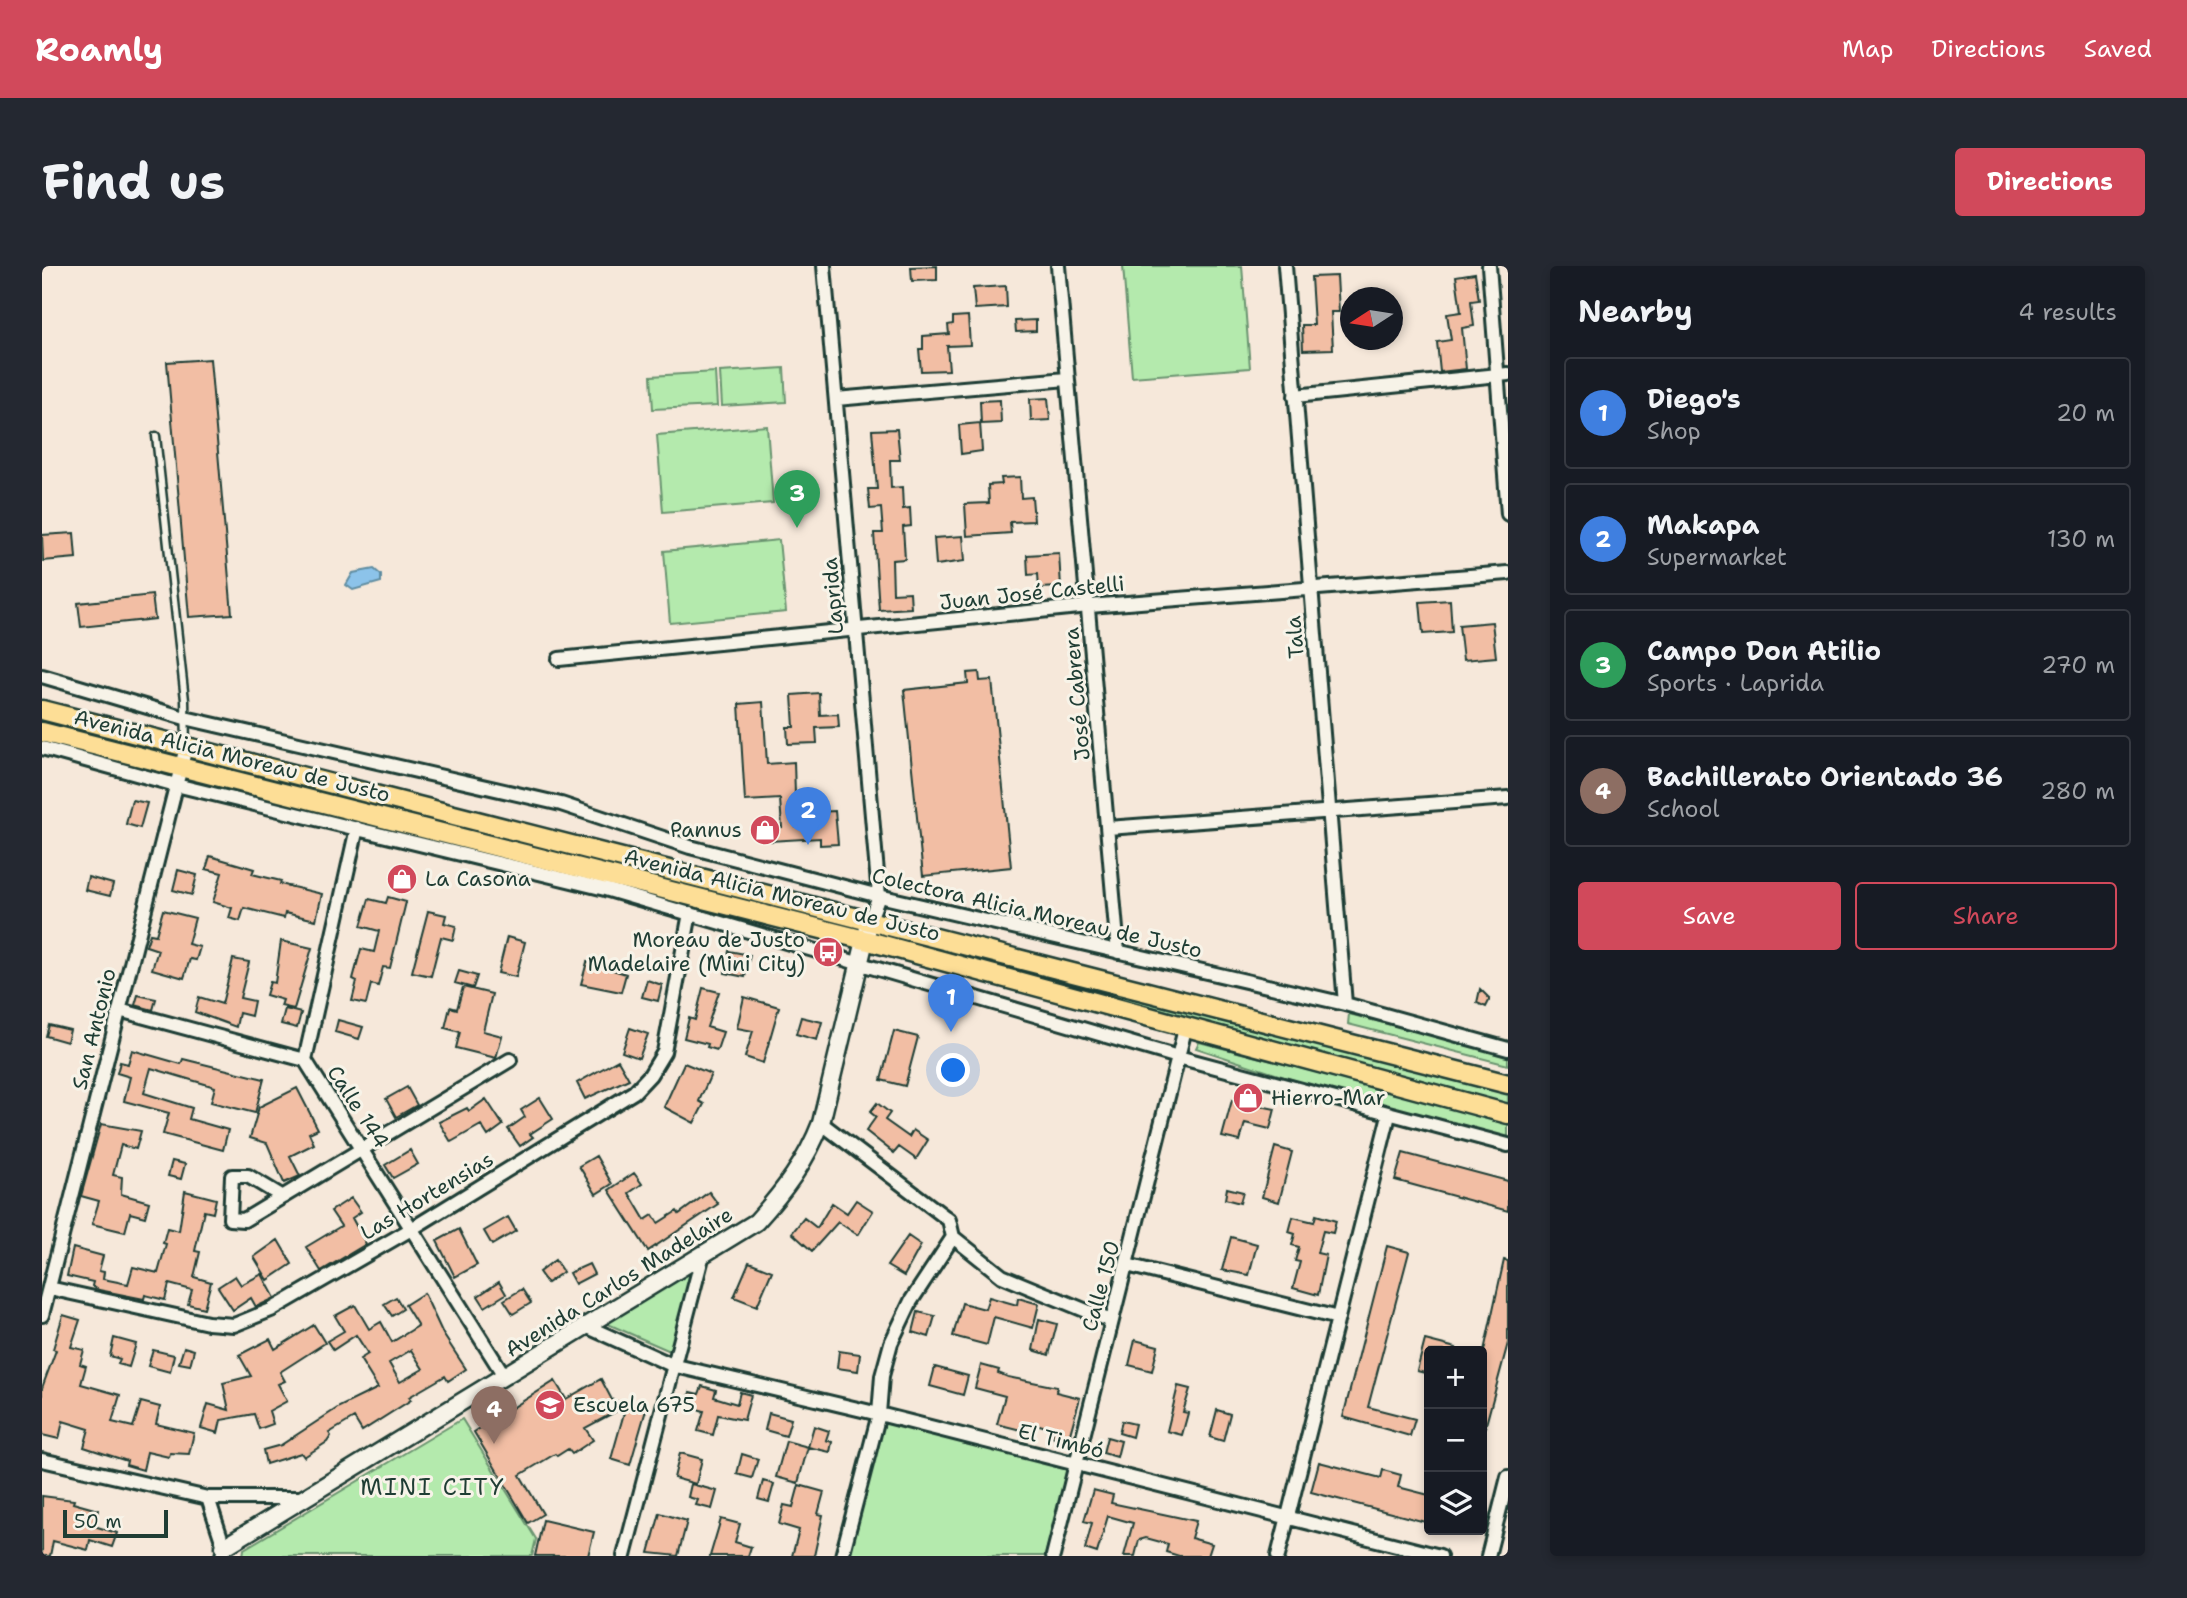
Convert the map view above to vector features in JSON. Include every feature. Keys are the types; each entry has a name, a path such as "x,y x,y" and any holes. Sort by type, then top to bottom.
{"main road":[{"name":"Avenida Alicia Moreau de Justo","path":"42,710 184,755 867,931 1508,1084"},
{"name":"Avenida Alicia Moreau de Justo","path":"42,732 184,755"},
{"name":"Avenida Alicia Moreau de Justo","path":"867,931 1186,1025 1508,1114"},
{"name":"Avenida Carlos Madelaire","path":"223,1552 304,1498 702,1258 756,1222 788,1187 809,1153 821,1123 867,931"}],"street":[{"name":"Laprida","path":"824,266 879,896 867,931"},
{"name":"José Cabrera","path":"1058,266 1118,952"},
{"name":"Tala","path":"1285,266 1345,1004"},
{"path":"1489,266 1503,374 1508,514"},
{"path":"1295,396 1503,374"},
{"path":"836,399 1067,379"},
{"name":"Juan José Castelli","path":"559,659 1089,606 1508,573"},
{"name":"Colectora Alicia Moreau de Justo","path":"42,677 185,718 561,804 690,847 879,896 1345,1004 1508,1049"},
{"path":"42,748 176,785 690,913 1178,1057 1389,1115 1508,1144"},
{"name":"San Antonio","path":"42,1315 184,755"},
{"path":"1108,828 1508,798"},
{"name":"Calle 144","path":"357,828 305,1059 505,1377"},
{"name":"Las Hortensias","path":"49,1288 208,1323 234,1325 271,1310 413,1228 634,1092 650,1075 664,1052 690,913"},
{"path":"119,1010 305,1059"},
{"name":"Calle 150","path":"1051,1555 1186,1025"},
{"path":"283,1197 248,1176 232,1176 230,1219 244,1220 283,1197 510,1060"},
{"path":"1278,1556 1389,1115"},
{"path":"821,1123 949,1220 953,1237 1002,1276 1111,1321"},
{"path":"842,1556 880,1414 882,1376 891,1343 911,1301 953,1237"},
{"path":"624,1556 702,1258"},
{"path":"1127,1265 1338,1318"},
{"name":"El Timbó","path":"588,1327 673,1364 1440,1556"},
{"path":"42,1460 208,1498 304,1498"},
{"path":"1488,1556 1508,1477"},
{"path":"208,1498 223,1552"}],"lane":[{"path":"156,436 185,718 184,755"}],"green space":[{"path":"1123,266 1242,266 1250,368 1132,377"},
{"path":"784,368 786,402 722,406 720,372"},
{"path":"715,372 717,406 653,409 651,376"},
{"path":"767,426 773,503 663,512 657,435"},
{"path":"779,540 786,612 670,623 664,551"},
{"path":"904,936 1508,1092 1508,1105 904,941"},
{"path":"1349,1014 1508,1054 1508,1065 1348,1024"},
{"path":"1199,1042 1508,1122 1508,1138 1330,1092 1196,1048"},
{"path":"696,1266 677,1354 601,1321"},
{"path":"881,1418 1068,1466 1045,1556 846,1556"},
{"path":"462,1419 536,1539 532,1556 243,1556 244,1549"}],"water":[{"path":"374,569 381,575 381,582 353,590 346,585 353,573"}],"building":[{"path":"937,266 937,280 912,281 911,267"},
{"path":"1475,273 1479,300 1471,301 1474,326 1462,328 1466,369 1440,372 1437,342 1451,340 1447,314 1461,312 1456,276"},
{"path":"1337,276 1339,312 1331,312 1333,349 1303,350 1302,325 1314,325 1311,277"},
{"path":"1006,286 1007,307 975,309 973,288"},
{"path":"968,316 970,345 947,346 949,370 921,371 919,349 923,349 923,336 949,334 948,325 953,324 953,317"},
{"path":"1036,320 1036,331 1016,332 1015,321"},
{"path":"210,359 232,614 189,617 167,362"},
{"path":"1048,398 1050,420 1031,421 1030,399"},
{"path":"1000,400 1001,423 981,424 980,401"},
{"path":"980,423 982,451 961,454 959,425"},
{"path":"897,429 900,460 890,460 891,488 902,487 903,509 910,508 911,526 903,527 905,559 892,560 893,593 910,592 911,608 879,610 874,533 883,533 881,508 870,509 868,489 877,489 872,430"},
{"path":"1020,477 1021,498 1032,497 1034,521 1010,522 1011,533 967,536 965,504 989,503 988,485 1002,484 1001,478"},
{"path":"74,533 76,558 43,561 42,535"},
{"path":"963,536 965,561 936,565 934,538"},
{"path":"1059,553 1061,587 1039,588 1038,574 1028,575 1027,555"},
{"path":"152,595 155,619 81,627 78,603"},
{"path":"1450,600 1452,632 1423,634 1420,602"},
{"path":"1492,622 1496,657 1463,660 1459,625"},
{"path":"979,672 980,681 992,680 1011,867 923,876 904,690 968,683 967,673"},
{"path":"819,693 820,715 838,714 839,727 816,728 817,743 788,744 787,727 794,727 792,695"},
{"path":"763,702 767,764 794,762 796,827 819,825 818,812 835,811 838,844 820,845 820,838 770,841 770,828 782,827 780,799 745,801 739,704"},
{"path":"132,800 147,803 140,828 126,824"},
{"path":"210,856 254,869 252,874 281,881 280,884 322,894 316,920 285,913 284,918 244,908 240,921 229,918 232,908 213,902 222,873 206,869"},
{"path":"178,870 197,875 192,895 173,890"},
{"path":"88,877 113,884 110,896 85,890"},
{"path":"388,897 406,902 390,968 383,967 378,986 371,984 366,1004 352,1001 357,981 353,979 361,949 374,952 379,931 361,926 369,899 386,903"},
{"path":"163,910 195,918 188,944 200,947 196,960 190,959 184,978 152,969 158,950 146,946 150,934 156,935"},
{"path":"428,911 446,915 444,923 456,926 453,940 441,937 431,976 412,972"},
{"path":"507,937 525,942 516,977 498,973"},
{"path":"281,941 312,948 294,1009 281,1006 283,1000 266,995 270,982 275,983"},
{"path":"729,951 750,955 745,977 725,973"},
{"path":"233,959 249,962 240,998 254,1001 251,1016 239,1013 236,1027 195,1012 199,997 222,1004"},
{"path":"587,962 626,974 621,992 581,984"},
{"path":"459,971 477,976 473,988 455,983"},
{"path":"647,980 662,985 658,1001 642,997"},
{"path":"463,987 492,994 483,1031 502,1036 496,1058 456,1048 460,1032 445,1028 450,1007 457,1009"},
{"path":"703,988 719,992 707,1027 723,1032 717,1050 707,1047 708,1044 684,1038 689,1018 695,1020"},
{"path":"1480,989 1490,999 1486,1007 1477,1003"},
{"path":"138,995 156,999 153,1010 135,1005"},
{"path":"744,997 779,1007 763,1063 745,1057 753,1031 737,1028"},
{"path":"285,1009 301,1013 297,1028 281,1024"},
{"path":"801,1017 822,1022 817,1040 796,1034"},
{"path":"338,1020 363,1027 359,1039 335,1032"},
{"path":"49,1025 70,1030 67,1042 46,1036"},
{"path":"630,1028 648,1034 639,1058 622,1052"},
{"path":"894,1031 918,1037 905,1086 881,1080"},
{"path":"132,1050 181,1064 183,1059 264,1079 255,1113 211,1102 215,1087 151,1068 144,1093 192,1108 189,1119 228,1130 223,1150 163,1134 169,1113 124,1101 130,1077 117,1073 120,1062 128,1064"},
{"path":"618,1060 629,1079 585,1099 577,1083"},
{"path":"684,1063 711,1074 699,1101 704,1104 694,1123 664,1107"},
{"path":"407,1087 417,1105 396,1117 386,1099"},
{"path":"297,1088 318,1129 309,1133 314,1144 290,1156 300,1176 284,1183 267,1143 250,1138 259,1107"},
{"path":"540,1098 553,1119 530,1134 533,1137 520,1146 508,1129 525,1117 521,1110"},
{"path":"486,1099 503,1125 488,1136 481,1125 451,1142 439,1122 467,1108 469,1111"},
{"path":"1232,1100 1275,1109 1270,1129 1245,1123 1240,1141 1222,1137"},
{"path":"877,1103 890,1113 885,1120 909,1137 913,1130 928,1140 916,1159 899,1147 894,1153 866,1131 876,1117 870,1112"},
{"path":"101,1124 141,1131 136,1149 121,1145 113,1175 122,1177 121,1194 149,1202 145,1217 130,1213 125,1232 92,1224 99,1201 81,1196"},
{"path":"1275,1147 1292,1152 1279,1202 1262,1197"},
{"path":"410,1150 418,1164 393,1178 385,1165"},
{"path":"1403,1153 1508,1181 1508,1211 1395,1180"},
{"path":"596,1156 612,1184 596,1194 579,1166"},
{"path":"172,1161 185,1164 181,1179 168,1176"},
{"path":"634,1173 642,1184 629,1193 645,1220 653,1215 658,1223 677,1211 679,1214 709,1192 718,1204 648,1251 609,1190"},
{"path":"1227,1188 1243,1192 1240,1203 1225,1199"},
{"path":"185,1191 216,1199 213,1213 204,1211 195,1251 200,1252 194,1277 211,1282 204,1308 188,1304 192,1290 169,1284 165,1300 145,1295 144,1299 99,1290 92,1286 93,1282 67,1276 73,1248 103,1256 99,1271 104,1272 103,1279 128,1284 133,1267 158,1273 166,1244 163,1243 167,1228 179,1231"},
{"path":"351,1198 361,1212 352,1218 366,1244 321,1271 306,1247 341,1226 331,1211"},
{"path":"856,1200 873,1211 858,1235 838,1222 812,1251 792,1233 804,1218 817,1228 832,1203 847,1213"},
{"path":"1316,1215 1336,1221 1333,1233 1323,1231 1317,1253 1326,1255 1318,1295 1293,1288 1300,1262 1295,1261 1299,1247 1292,1245 1295,1234 1289,1232 1293,1217 1314,1222"},
{"path":"508,1217 516,1231 492,1245 484,1231"},
{"path":"459,1229 477,1265 455,1277 437,1241"},
{"path":"908,1236 921,1245 904,1276 887,1266"},
{"path":"1231,1237 1257,1244 1249,1275 1222,1270"},
{"path":"278,1240 292,1264 268,1280 254,1257"},
{"path":"1387,1246 1409,1252 1368,1407 1415,1419 1410,1436 1343,1417"},
{"path":"555,1260 563,1272 547,1283 539,1272"},
{"path":"1504,1260 1508,1261 1508,1343 1487,1421 1485,1346"},
{"path":"749,1262 772,1271 757,1306 734,1297"},
{"path":"589,1264 594,1274 575,1284 569,1273"},
{"path":"262,1274 275,1298 256,1307 251,1298 233,1310 218,1287 235,1276 241,1285"},
{"path":"499,1282 506,1294 485,1307 478,1296"},
{"path":"522,1289 531,1303 513,1314 504,1300"},
{"path":"424,1293 443,1334 466,1369 448,1381 445,1376 409,1397 411,1400 362,1431 354,1418 329,1433 331,1436 327,1442 304,1457 301,1453 266,1464 263,1450 281,1445 339,1407 378,1388 360,1359 368,1354 356,1335 333,1350 327,1341 344,1331 335,1316 355,1305 369,1329 381,1322 392,1342 418,1326 405,1305","holes":["411,1350 423,1369 400,1382 389,1363"]},
{"path":"396,1297 403,1309 392,1316 384,1304"},
{"path":"989,1297 1017,1305 1018,1298 1039,1304 1033,1328 994,1317 987,1345 953,1336 962,1303 985,1309"},
{"path":"918,1312 935,1316 929,1337 913,1332"},
{"path":"63,1315 80,1320 71,1347 84,1350 80,1364 86,1366 81,1384 120,1395 112,1422 133,1427 141,1402 160,1407 156,1424 194,1433 189,1454 170,1453 169,1457 147,1452 143,1470 126,1465 127,1461 84,1447 89,1429 63,1421 59,1439 42,1435 42,1388 56,1350 53,1349"},
{"path":"1039,1319 1057,1324 1049,1355 1033,1350"},
{"path":"314,1325 325,1343 280,1372 285,1381 278,1384 287,1401 269,1411 273,1424 259,1429 254,1414 221,1420 218,1433 201,1428 208,1404 229,1410 223,1383 251,1376 239,1355 270,1339 275,1349"},
{"path":"114,1338 136,1344 129,1367 118,1364 120,1359 110,1356"},
{"path":"1135,1340 1158,1346 1152,1371 1129,1365"},
{"path":"1425,1340 1448,1346 1424,1346 1424,1373 1417,1371"},
{"path":"184,1347 194,1350 190,1365 179,1363"},
{"path":"153,1350 174,1355 170,1372 148,1366"},
{"path":"839,1351 860,1354 858,1371 837,1368"},
{"path":"981,1365 999,1370 998,1373 1008,1377 1057,1387 1056,1392 1080,1398 1068,1441 1052,1437 1054,1429 1032,1423 1029,1432 997,1424 1005,1396 975,1388"},
{"path":"935,1367 968,1376 963,1395 930,1386"},
{"path":"601,1379 612,1400 646,1410 630,1465 611,1459 626,1406 585,1428 593,1440 572,1454 568,1449 557,1456 555,1454 520,1475 543,1514 528,1523 474,1432 555,1381 566,1399"},
{"path":"702,1386 716,1390 714,1397 737,1404 740,1392 751,1395 744,1420 718,1415 713,1435 698,1431 704,1411 687,1406 690,1392 699,1394"},
{"path":"1178,1386 1190,1389 1183,1412 1188,1413 1182,1435 1167,1431"},
{"path":"1217,1410 1230,1414 1223,1441 1210,1437"},
{"path":"769,1413 791,1419 786,1436 765,1430"},
{"path":"1122,1421 1135,1424 1132,1437 1119,1433"},
{"path":"814,1426 829,1431 826,1440 832,1442 830,1452 808,1447"},
{"path":"1107,1437 1121,1441 1117,1457 1103,1453"},
{"path":"786,1441 808,1447 798,1483 776,1477"},
{"path":"680,1453 702,1459 696,1484 674,1478"},
{"path":"742,1454 758,1459 752,1478 737,1474"},
{"path":"1319,1462 1381,1478 1383,1470 1401,1475 1398,1487 1424,1494 1424,1522 1311,1492"},
{"path":"763,1481 774,1484 769,1502 758,1499"},
{"path":"691,1484 717,1491 712,1509 696,1505 698,1500 688,1497"},
{"path":"799,1485 824,1492 818,1514 823,1515 814,1556 792,1556 799,1530 779,1524 784,1505 793,1507"},
{"path":"1093,1490 1113,1495 1111,1503 1196,1521 1191,1538 1212,1544 1208,1556 1179,1556 1166,1552 1168,1544 1146,1538 1139,1540 1135,1556 1124,1556 1133,1523 1108,1516 1097,1553 1085,1549 1092,1523 1084,1521"},
{"path":"42,1496 74,1500 73,1503 98,1510 94,1526 117,1533 112,1547 90,1540 88,1550 53,1541 50,1556 42,1556"},
{"path":"660,1513 687,1521 678,1556 649,1553"},
{"path":"721,1519 740,1524 735,1542 751,1547 748,1556 710,1556"},
{"path":"543,1520 594,1532 588,1556 535,1556"}],"place":[{"name":"Campo Don Atilio","path":"797,528"},
{"name":"Pannus","path":"765,830"},
{"name":"Makapa","path":"808,845"},
{"name":"La Casona","path":"402,879"},
{"name":"Moreau de Justo Madelaire (Mini City)","path":"828,952"},
{"name":"Diego's","path":"951,1032"},
{"name":"Hierro-Mar","path":"1248,1098"},
{"name":"Escuela 675","path":"550,1405"},
{"name":"Bachillerato Orientado 36","path":"494,1444"}],"district":[{"name":"MINI CITY","path":"433,1487"}]}
